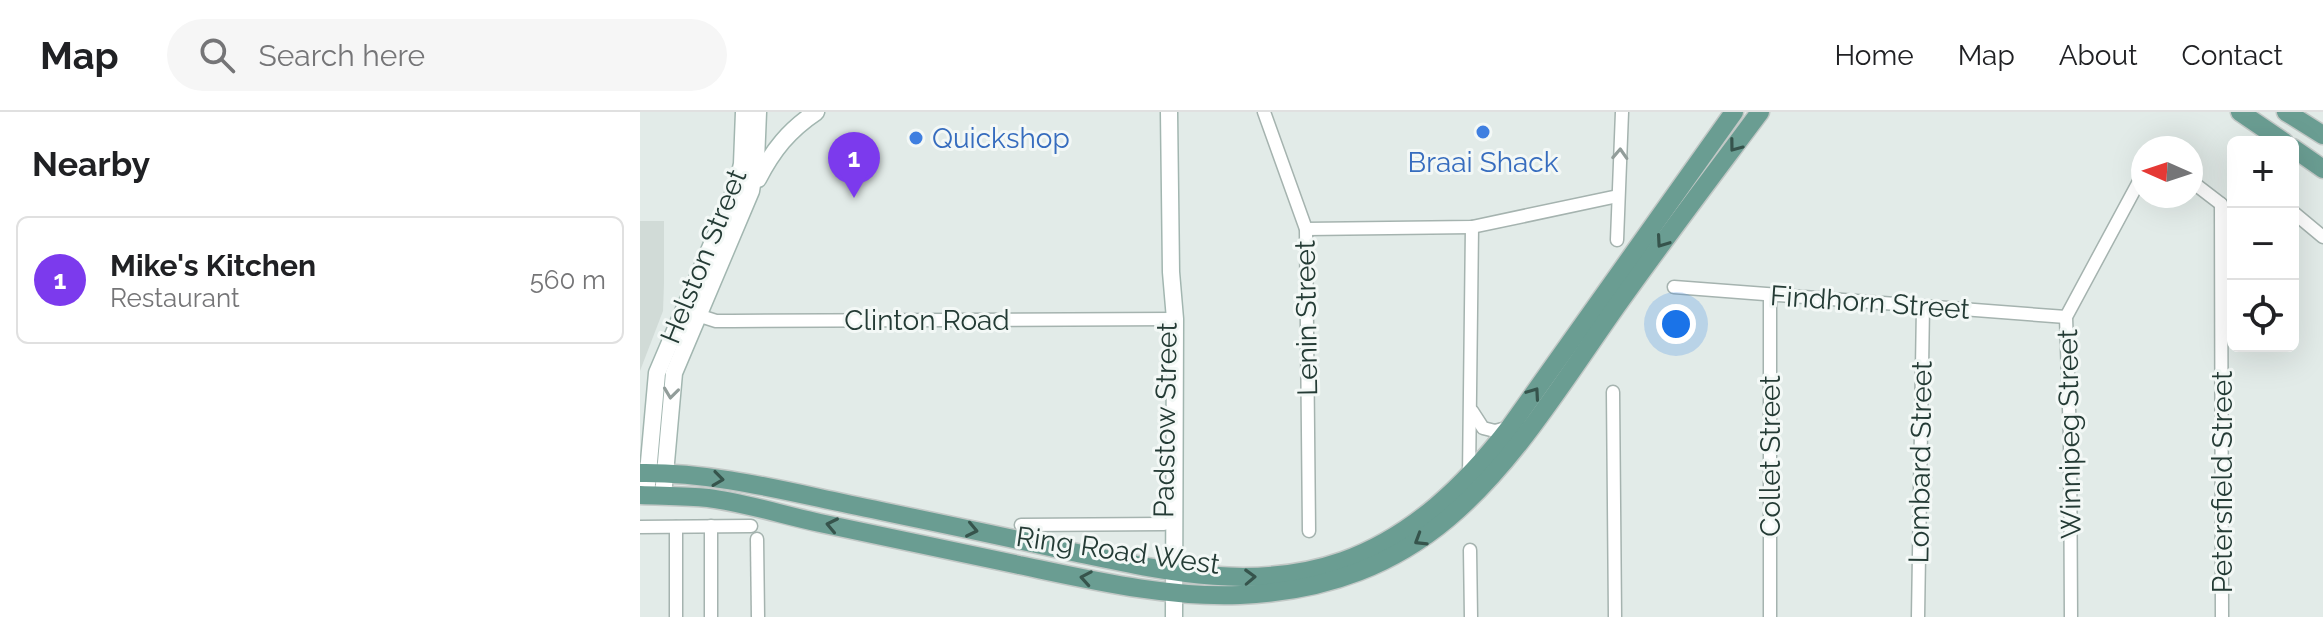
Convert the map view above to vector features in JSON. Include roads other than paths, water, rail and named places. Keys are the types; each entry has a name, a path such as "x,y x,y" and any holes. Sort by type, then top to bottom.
{"main road":[{"name":"Ring Road West","path":"649,495 709,499 755,507 1055,573 1168,591 1240,595 1276,592 1335,580 1363,570 1442,526 1734,112"},
{"name":"Ring Road West","path":"650,473 715,477 1168,570 1245,578 1298,572 1343,561 1381,545 1474,484 1528,432 1669,232 1760,112"},
{"path":"2240,112 2275,136"},
{"path":"2286,112 2323,135"},
{"path":"2299,152 2323,169"}],"street":[{"name":"Helston Street","path":"649,495 657,373 737,185 742,164 744,112"},
{"name":"Helston Street","path":"650,473 680,358 751,191 758,112"},
{"path":"751,191 775,148 816,112"},
{"name":"Padstow Street","path":"1168,570 1164,524 1171,272 1169,112"},
{"name":"Lenin Street","path":"1264,112 1306,229 1309,531"},
{"path":"1617,240 1622,112"},
{"path":"2203,188 2227,202"},
{"path":"1306,229 1472,227 1618,196"},
{"name":"Winnipeg Street","path":"2071,617 2066,317 2131,196"},
{"name":"Petersfield Street","path":"2222,617 2227,202"},
{"path":"2299,217 2323,237"},
{"path":"1472,227 1474,484"},
{"name":"Findhorn Street","path":"1674,287 2066,317"},
{"name":"Collet Street","path":"1770,295 1770,617"},
{"name":"Lombard Street","path":"1918,617 1923,306"},
{"name":"Clinton Road","path":"682,309 698,317 732,321 1170,320"},
{"name":"Padstow Street","path":"1163,617 1168,591 1170,320"},
{"path":"1613,392 1615,617"},
{"path":"1472,411 1483,428 1495,431 1510,427"},
{"path":"1021,525 1164,524"},
{"path":"711,526 711,617"},
{"path":"640,527 751,526"},
{"path":"676,527 676,617"},
{"path":"757,539 758,617"},
{"path":"1470,550 1471,617"},
{"name":"Padstow Street","path":"1168,591 1174,617"}],"place":[{"name":"Braai Shack","path":"1483,132"},
{"name":"Quickshop","path":"916,138"},
{"name":"Mike's Kitchen","path":"854,198"}]}
